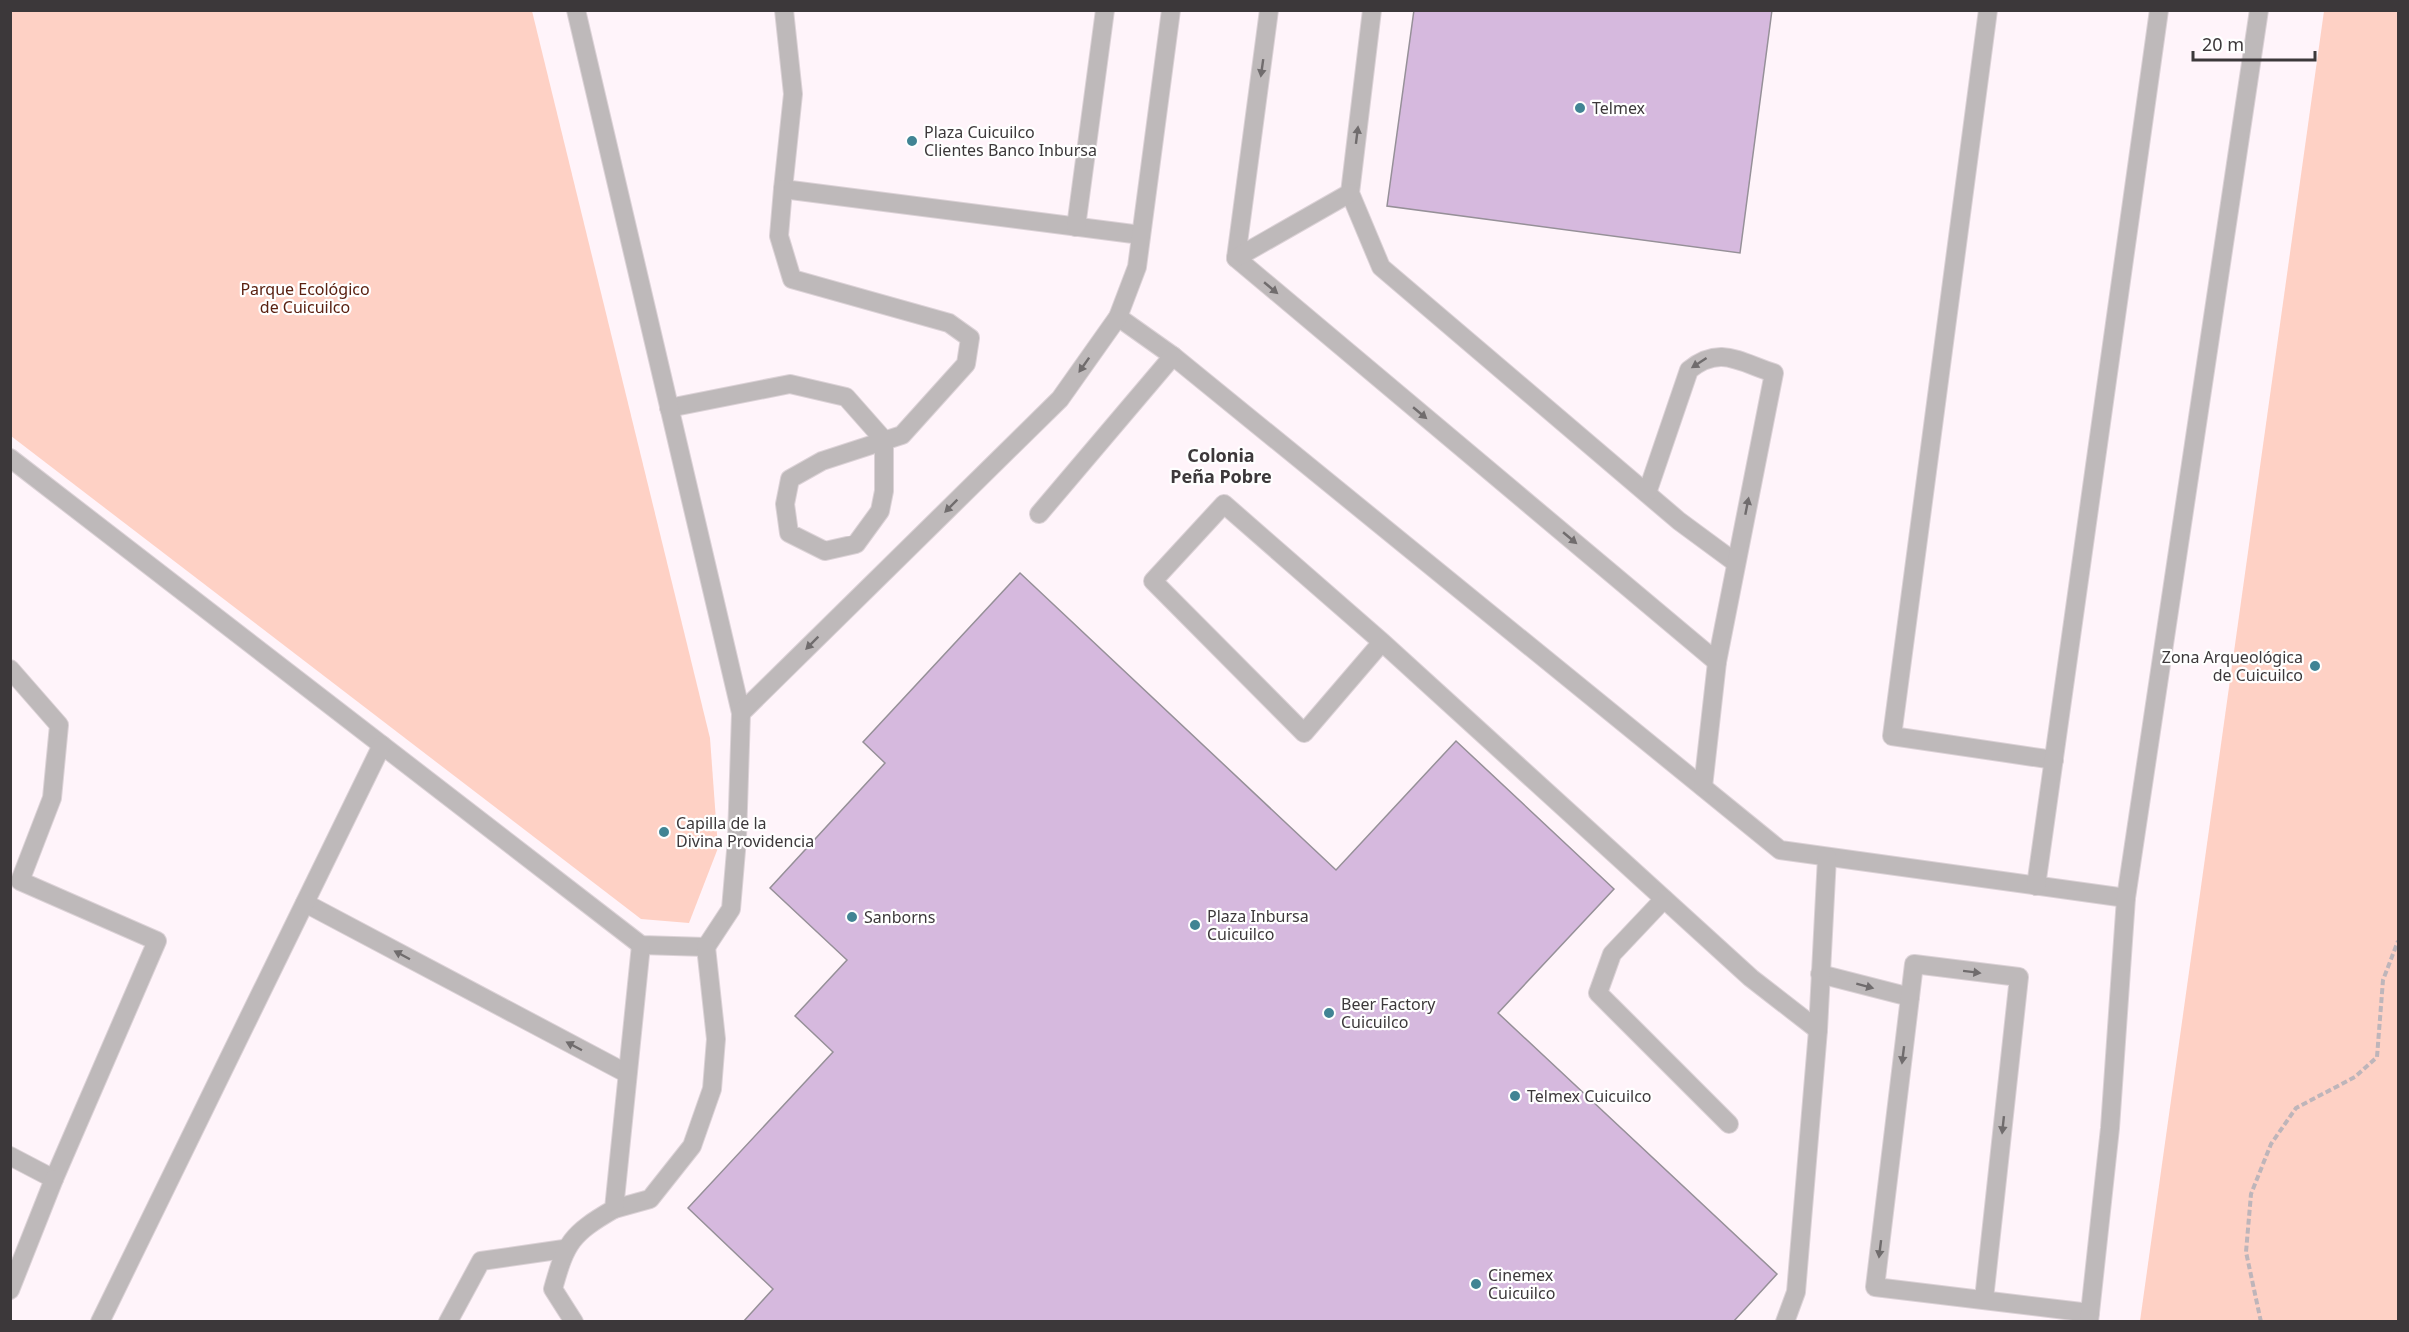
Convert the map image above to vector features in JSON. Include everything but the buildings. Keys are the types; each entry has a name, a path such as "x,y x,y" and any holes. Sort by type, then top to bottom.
{"street":[{"path":"574,1322 553,1289 564,1249 588,1224 614,1209 650,1199 692,1146 712,1089 716,1039 706,947 731,909 737,840 741,713 576,10"},
{"path":"669,408 790,384 846,397 884,440 884,491 880,511 856,544 825,551 789,533 785,504 790,478 822,461 884,440 902,435 966,364 970,338 948,322 792,279 779,236 793,94 784,10"},
{"path":"1076,227 1105,10"},
{"path":"741,713 1060,399 1118,317 1137,267 1170,10"},
{"path":"1236,258 1269,10"},
{"path":"1372,10 1350,193 1381,267 1679,522 1736,563"},
{"path":"1988,10 1892,736 2054,760"},
{"path":"2036,886 2159,10"},
{"path":"1984,1299 2019,977 1914,964 1875,1287 1984,1299 2090,1317 2110,1128 2126,898 2259,10"},
{"path":"783,189 1141,235"},
{"path":"1236,258 1350,193"},
{"path":"1236,258 1717,662"},
{"path":"1118,317 1173,356 1780,850 2126,898"},
{"path":"1647,493 1689,370 1703,359 1719,355 1774,373 1717,662 1703,788"},
{"path":"1039,514 1173,356"},
{"path":"10,458 641,945 706,947"},
{"path":"1382,642 1304,733 1153,581 1224,504 1382,642 1751,978 1818,1030"},
{"path":"10,669 59,725 52,798 20,880 157,941 54,1179 10,1290"},
{"path":"100,1322 382,745"},
{"path":"1785,1322 1796,1292 1818,1030 1827,857"},
{"path":"1664,899 1612,954 1598,993 1729,1124"},
{"path":"305,903 626,1073"},
{"path":"614,1209 626,1073 641,945"},
{"path":"1820,974 1910,997"},
{"path":"10,1156 54,1179"},
{"path":"448,1322 481,1261 564,1249"}],"path":[{"path":"2261,1322 2246,1252 2251,1194 2271,1144 2296,1108 2355,1077 2377,1057 2383,980 2398,941"}],"green space":[{"name":"Parque Ecológico de Cuicuilco","path":"10,11 532,11 710,738 718,848 689,923 641,919 11,436"},
{"name":"Zona Arqueológica de Cuicuilco","path":"2324,11 2398,11 2398,1321 2140,1321"}],"place":[{"name":"Telmex","path":"1580,108"},
{"name":"Plaza Cuicuilco Clientes Banco Inbursa","path":"912,141"},
{"name":"Zona Arqueológica de Cuicuilco","path":"2315,666"},
{"name":"Capilla de la Divina Providencia","path":"664,832"},
{"name":"Sanborns","path":"852,917"},
{"name":"Plaza Inbursa Cuicuilco","path":"1195,925"},
{"name":"Beer Factory Cuicuilco","path":"1329,1013"},
{"name":"Telmex Cuicuilco","path":"1515,1096"},
{"name":"Cinemex Cuicuilco","path":"1476,1284"}],"district":[{"name":"Colonia Peña Pobre","path":"1221,466"}]}
